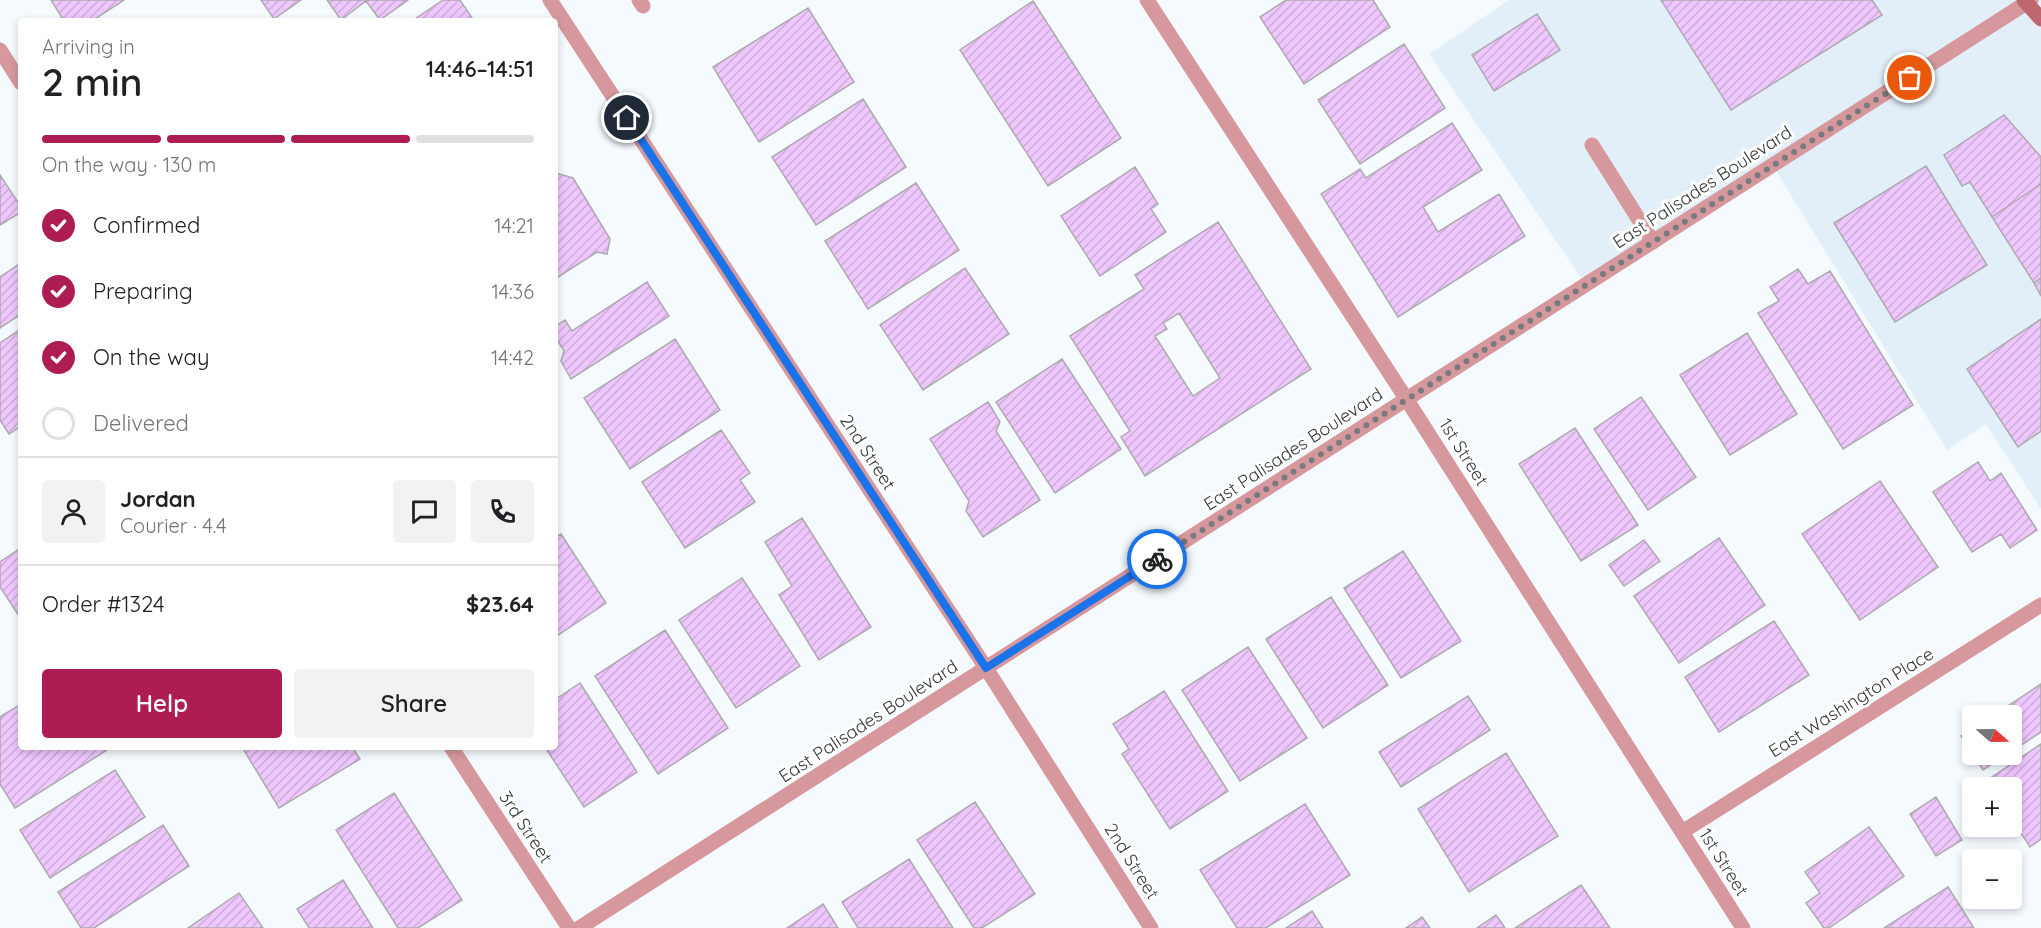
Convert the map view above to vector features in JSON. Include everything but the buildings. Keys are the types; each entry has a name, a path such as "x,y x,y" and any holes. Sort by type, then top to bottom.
{"main road":[{"path":"2027,1 2041,19"}],"street":[{"name":"2nd Street","path":"550,0 986,668 1151,928"},
{"name":"1st Street","path":"1148,0 1407,399 1743,928"},
{"name":"East Palisades Boulevard","path":"579,928 2027,1"},
{"path":"0,50 18,77"},
{"path":"1592,145 1653,242"},
{"name":"East Washington Place","path":"1682,832 2041,605"},
{"name":"3rd Street","path":"453,750 568,928"}],"shaded area":[{"path":"1509,0 2041,0 2041,509 1986,424 1947,450 1773,166 1586,285 1429,54"}],"way so far":[{"path":"1157,559 1910,78"}],"route":[{"path":"627,118 986,668 1157,559"}]}
